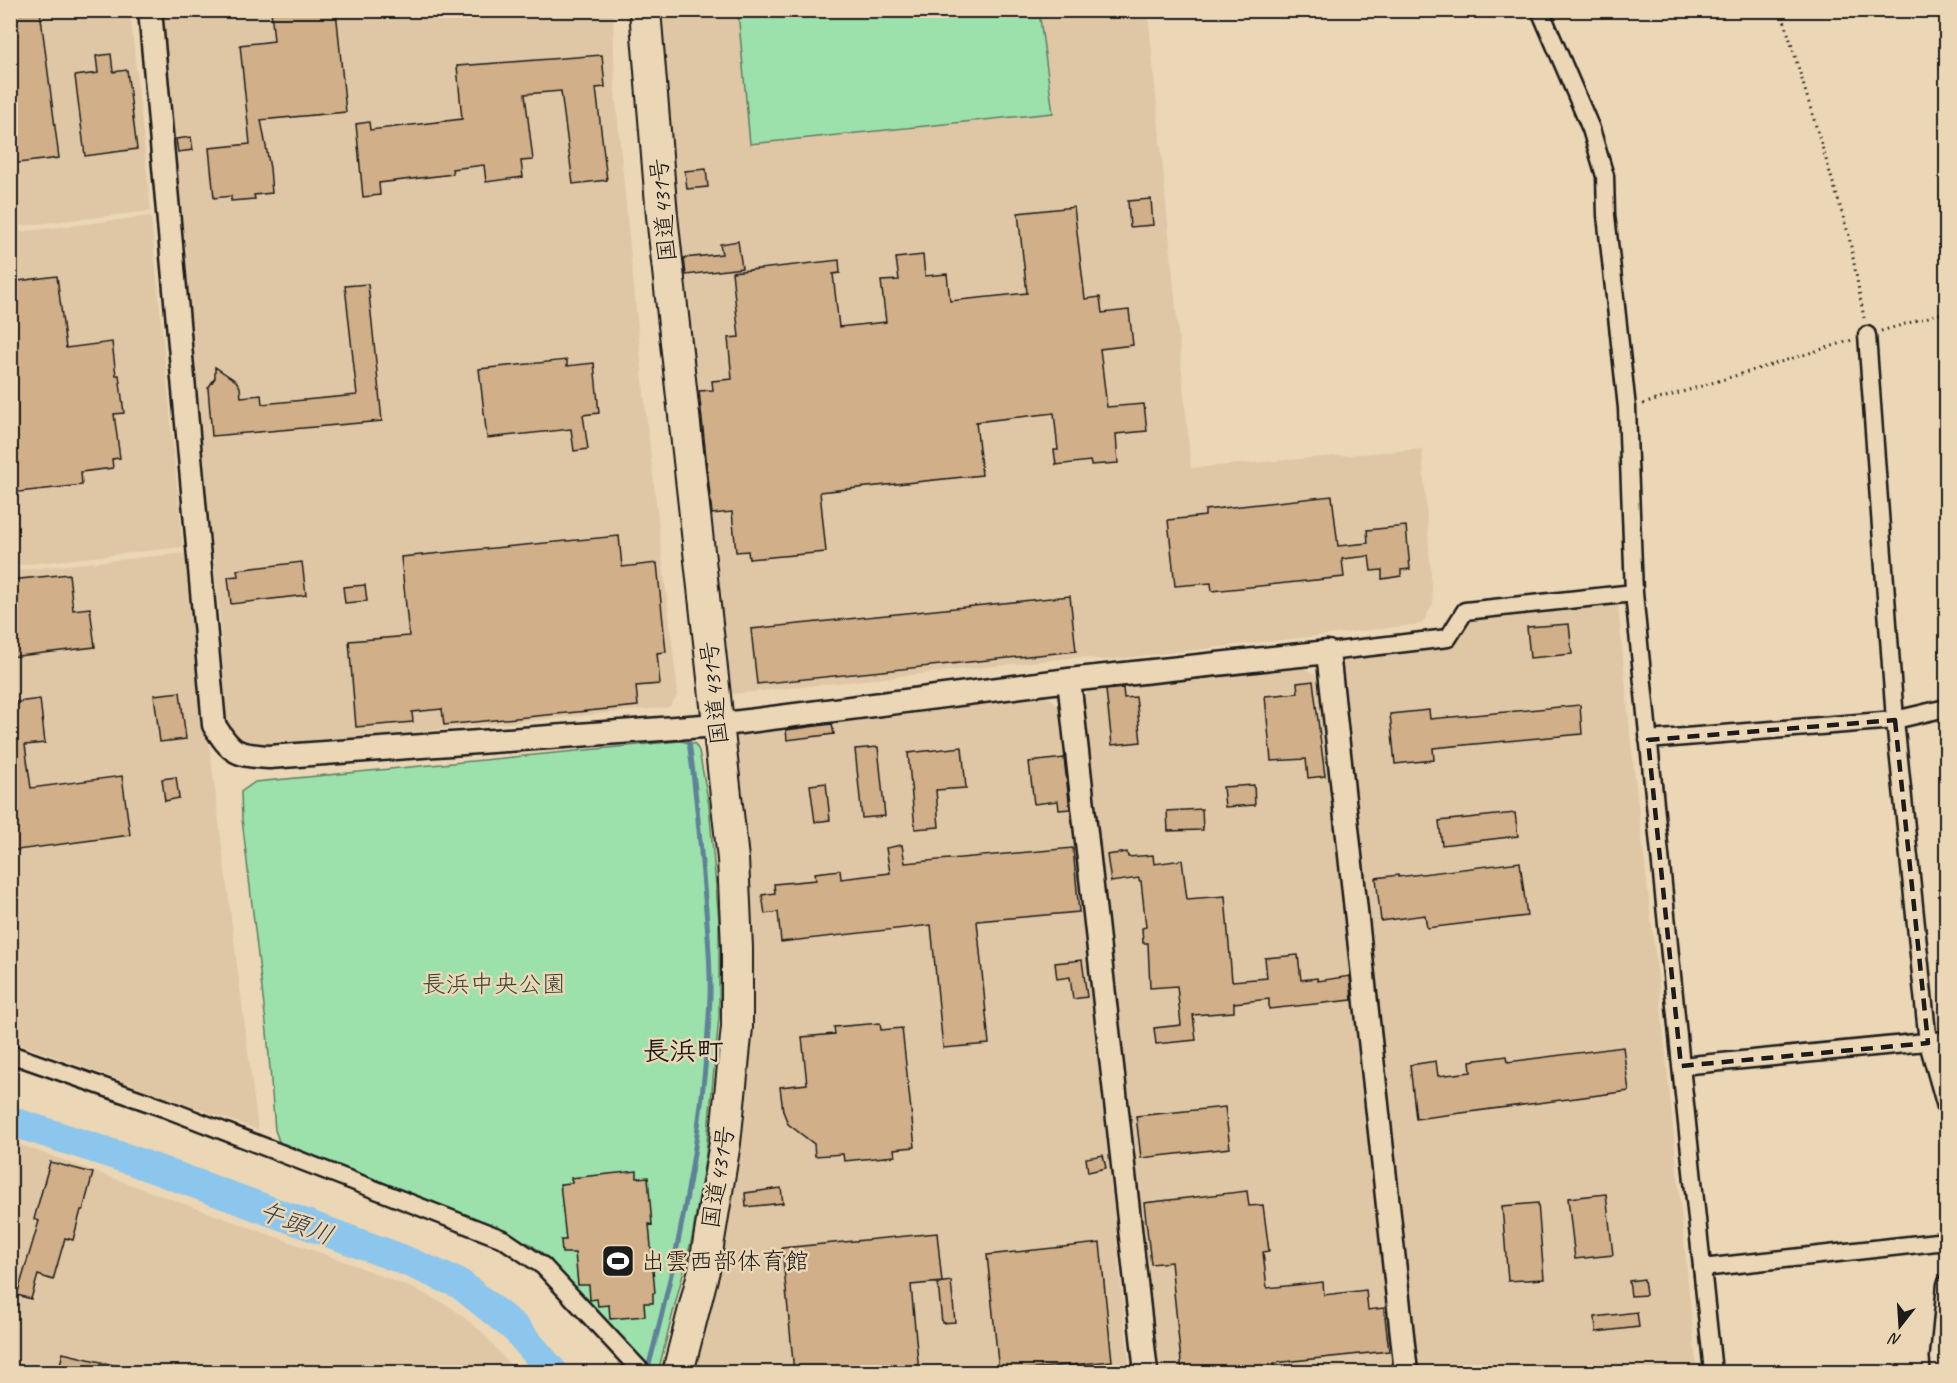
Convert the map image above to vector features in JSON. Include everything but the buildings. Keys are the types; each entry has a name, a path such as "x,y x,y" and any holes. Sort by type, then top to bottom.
{"highway":[{"name":"国道431号","path":"645,10 662,216 733,859 737,948 737,1027 725,1143 704,1270 678,1372"}],"street":[{"path":"150,10 214,725 225,742 243,756 270,757 717,724 1069,680 1448,638 1465,611 1634,593"},
{"path":"1540,10 1591,129 1605,177 1606,215 1627,408 1634,593 1713,1372"},
{"path":"1867,335 1895,720 1928,1042 1947,1107"},
{"path":"1328,652 1406,1372"},
{"path":"1069,680 1146,1372"},
{"path":"1648,740 1895,720 1947,708"},
{"path":"1681,1066 1947,1040"},
{"path":"10,1054 164,1108 503,1239 543,1266 640,1371"},
{"path":"1702,1268 1947,1241"},
{"path":"1940,1372 1939,1357 1947,1284"}],"path":[{"path":"1781,10 1849,236 1867,335"},
{"path":"1627,408 1947,312"}],"highlighted area":[{"path":"1895,720 1928,1043 1681,1066 1648,740"}],"shaded area":[{"path":"10,11 130,11 151,211 11,227"},
{"path":"152,11 343,11 344,22 344,11 613,11 615,91 647,423 678,695 669,707 255,748 239,745 227,725 220,618"},
{"path":"651,11 1148,11 1191,468 1422,449 1433,604 1422,624 1107,660 1079,657 733,694 722,686"},
{"path":"151,216 183,547 11,566 10,233"},
{"path":"185,553 258,1130 11,1041 10,571"},
{"path":"1618,605 1697,1372 1418,1372 1341,658 1452,647 1470,619"},
{"path":"1288,667 1304,668 1316,675 1322,689 1395,1372 1154,1372 1081,707 1085,694 1095,685"},
{"path":"1037,692 1052,699 1063,713 1130,1372 693,1372 741,1087 725,740 738,727"},
{"path":"10,1141 354,1265 419,1291 452,1308 482,1332 516,1372 11,1372"}],"green space":[{"path":"738,11 1039,11 1053,113 750,144"},
{"name":"長浜中央公園","path":"680,741 695,744 699,751 709,805 719,922 719,1017 706,1153 692,1238 658,1372 650,1372 545,1255 530,1244 463,1214 280,1144 275,1130 267,1032 242,819 241,792 255,782"}],"waterway":[{"path":"647,1372 670,1279 689,1186 703,1091 707,1044 710,996 709,955 698,814 689,742"},
{"name":"午頭川","path":"10,1121 128,1159 399,1258 460,1284 515,1328 553,1372"}],"place":[{"name":"出雲西部体育館","path":"618,1261"}],"district":[{"name":"長浜町","path":"683,1051"}]}
